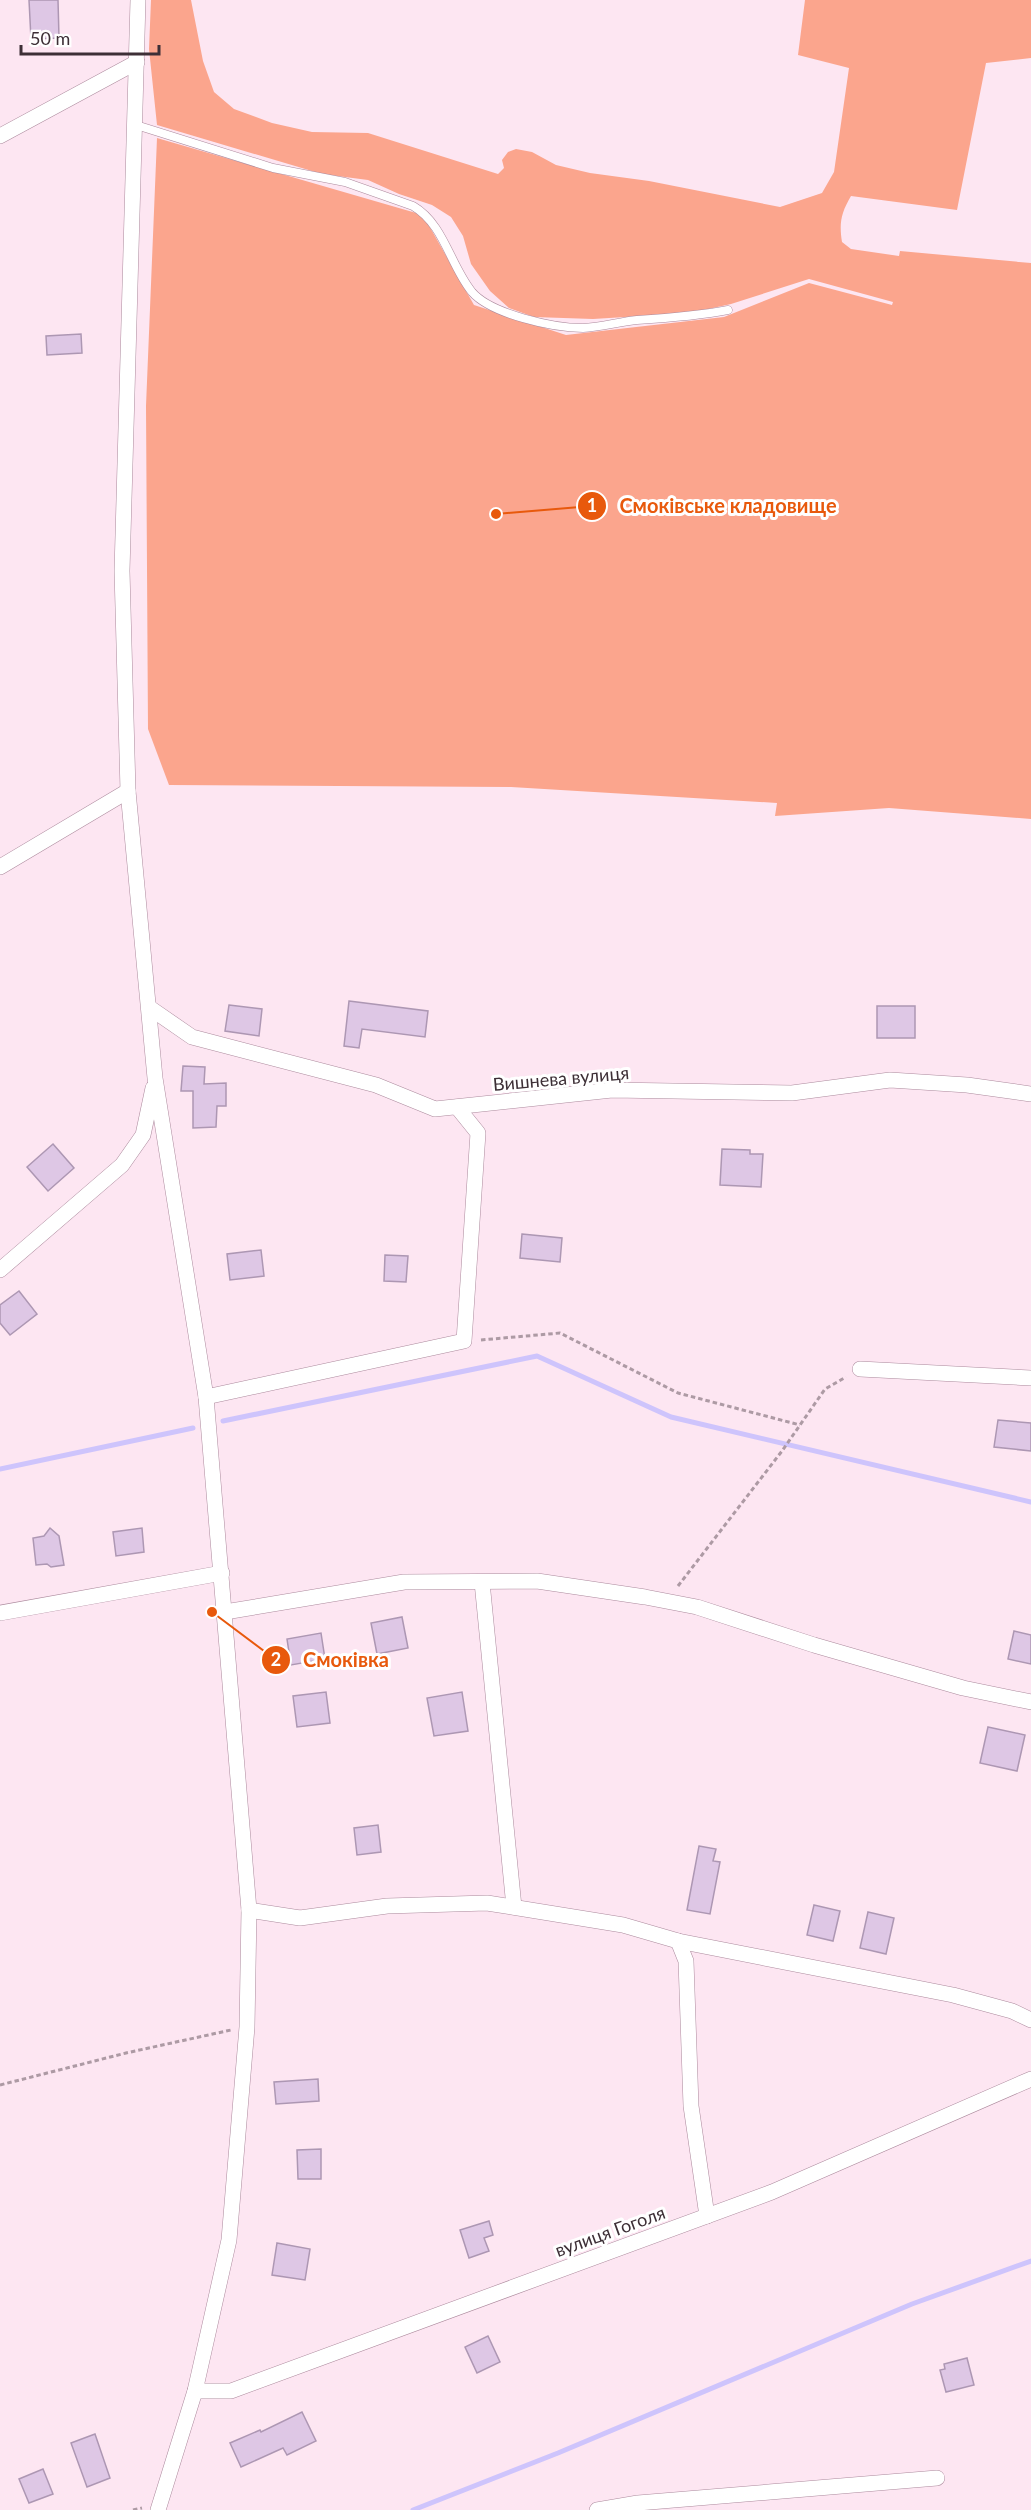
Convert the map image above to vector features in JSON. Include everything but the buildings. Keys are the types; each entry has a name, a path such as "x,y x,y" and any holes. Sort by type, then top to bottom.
{"street":[{"path":"138,0 122,570 128,791 155,1078 206,1397 249,1910 247,2027 229,2240 195,2391 158,2510"},
{"path":"0,136 137,62"},
{"path":"0,867 128,791"},
{"name":"Вишнева вулиця","path":"150,1008 192,1036 376,1085 435,1109 612,1090 792,1093 890,1080 967,1085 1031,1094"},
{"path":"0,1270 122,1165 143,1135 155,1078"},
{"path":"206,1397 464,1341 478,1133 457,1107"},
{"path":"860,1369 1031,1378"},
{"path":"0,1613 222,1573"},
{"path":"225,1612 404,1582 537,1581 697,1608 814,1646 952,1684 1031,1702"},
{"path":"483,1582 514,1906"},
{"path":"249,1910 300,1918 387,1906 487,1903 514,1906 623,1925 678,1941 953,1995 1012,2011 1031,2020"},
{"path":"678,1941 686,1961 691,2106 707,2216"},
{"name":"вулиця Гоголя","path":"195,2391 231,2391 772,2192 1031,2079"},
{"path":"597,2510 638,2503 937,2478"}],"lane":[{"path":"135,125 273,168 345,182 413,206 433,225 468,286 482,302 534,321 582,328 636,320 686,318 728,310"}],"path":[{"path":"464,1341 560,1332 678,1393 800,1425"},
{"path":"666,1601 782,1451 825,1389 860,1369"},
{"path":"0,2085 126,2053 247,2027"}],"shaded area":[{"path":"151,0 191,0 203,61 214,92 234,109 272,123 312,132 368,133 498,174 504,168 502,160 508,152 516,149 532,152 556,165 590,173 649,181 780,207 822,193 834,172 849,68 798,55 805,0 1031,0 1031,58 986,63 957,210 851,196 843,213 841,229 842,242 851,249 899,256 900,251 1031,263 1031,819 889,808 775,816 777,803 511,787 169,785 148,729 146,406 157,138 423,215 474,305 566,335 724,317 809,283 892,305 893,302 809,279 731,304 690,313 593,319 534,317 509,308 490,291 471,264 463,236 451,217 432,205 368,180 322,174 157,125 149,49"}],"waterway":[{"path":"223,1421 537,1356 671,1417 1031,1502"},
{"path":"0,1469 193,1428"},
{"path":"413,2510 558,2453 912,2304 1031,2261"}],"place":[{"name":"Смоківське кладовище","path":"496,514"},
{"name":"Смоківка","path":"212,1612"}]}
